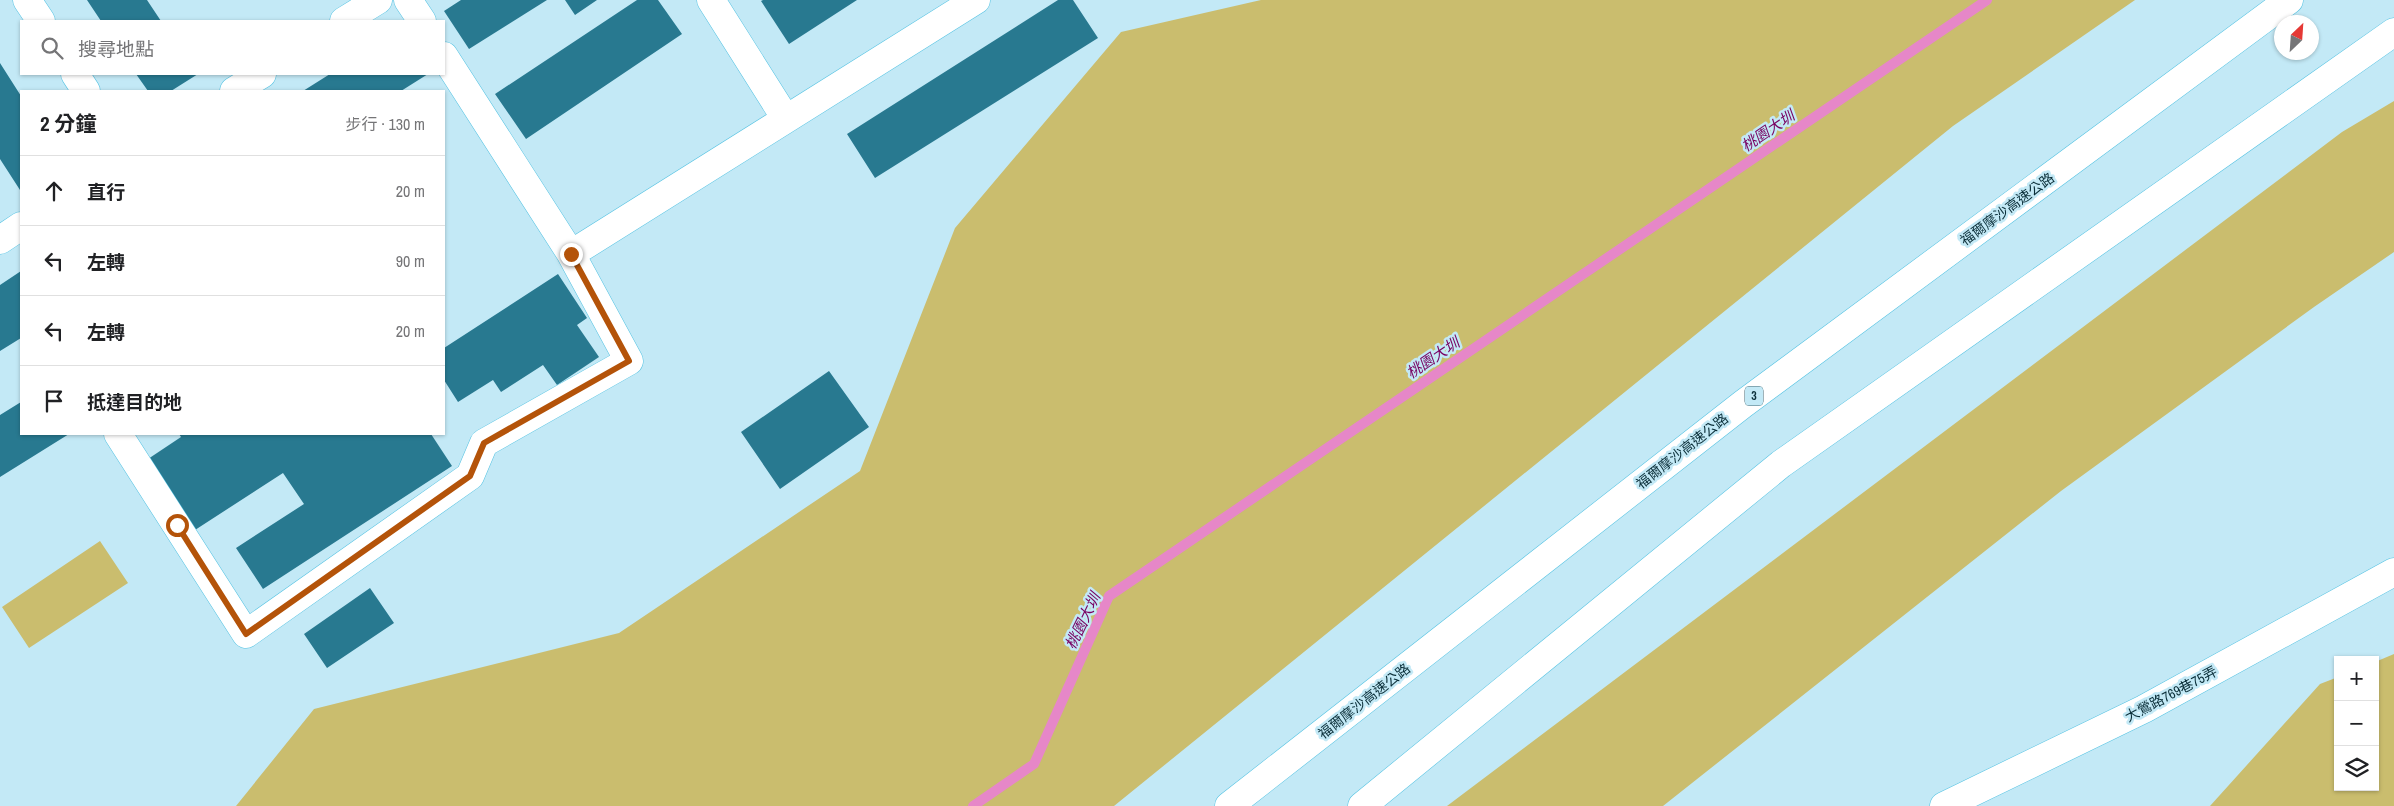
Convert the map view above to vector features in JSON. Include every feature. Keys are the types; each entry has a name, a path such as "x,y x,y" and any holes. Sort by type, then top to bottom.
{"main road":[{"path":"27,0 40,20"},
{"path":"346,20 378,0"},
{"path":"408,0 421,20"},
{"path":"711,0 786,119"},
{"path":"571,254 976,0"},
{"name":"福爾摩沙高速公路","path":"1229,806 1743,404 2289,0"},
{"path":"1362,806 1781,464 2394,32"},
{"path":"119,435 246,634 470,476 484,443 629,361 571,254 445,58"},
{"path":"76,75 85,90"},
{"path":"236,90 260,75"},
{"path":"0,240 20,227"},
{"name":"大鶯路769巷75弄","path":"1944,806 2144,710 2394,572"}],"shaded area":[{"path":"1261,0 2135,0 1953,126 1114,806 236,806 314,709 619,633 860,471 955,228 1121,32"},
{"path":"2394,101 2394,252 2314,307 2061,491 1663,806 1447,806 2342,132"},
{"path":"100,541 128,583 29,648 2,607"},
{"path":"2394,654 2394,806 2210,806 2320,684 2334,679 2334,791 2379,791 2379,660"}],"building":[{"path":"87,0 147,0 160,20 100,20"},
{"path":"461,0 547,0 469,49 444,11"},
{"path":"565,0 597,0 575,15"},
{"path":"637,0 658,0 682,34 526,139 495,94"},
{"path":"857,0 789,44 761,1"},
{"path":"1058,0 1073,0 1098,38 875,178 847,134"},
{"path":"0,63 20,94 20,190 0,159"},
{"path":"137,75 196,75 173,90 147,90"},
{"path":"328,75 426,75 403,90 305,90"},
{"path":"20,272 20,339 0,351 0,285"},
{"path":"558,274 587,318 577,325 599,357 557,385 543,365 501,392 493,380 458,402 445,382 445,347"},
{"path":"829,371 869,427 780,489 741,432"},
{"path":"20,403 20,435 67,435 0,477 0,415"},
{"path":"180,435 432,435 452,466 263,589 236,548 304,504 283,473 195,530 148,459 181,437"},
{"path":"370,588 394,623 327,668 304,634"}],"waterway":[{"name":"桃園大圳","path":"973,806 1034,764 1109,596 1987,0"}],"route":[{"path":"177,525 246,634 470,476 484,443 629,361 571,254"}]}
